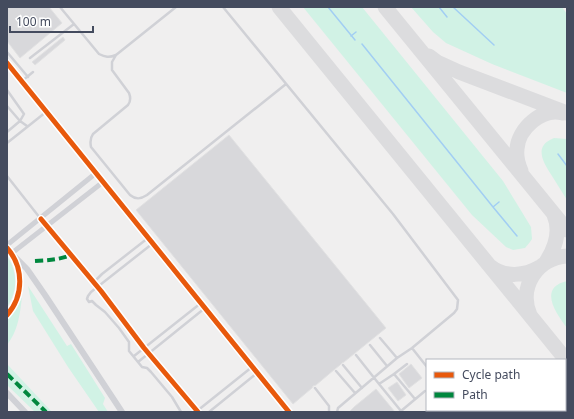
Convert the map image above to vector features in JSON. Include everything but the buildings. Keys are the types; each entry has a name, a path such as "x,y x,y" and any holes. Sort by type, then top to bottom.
{"street":[{"path":"7,63 289,412"},
{"path":"7,315 16,302 20,286 18,268 7,246 96,173"},
{"path":"12,254 103,182"},
{"path":"41,219 94,282 144,348 197,412"},
{"path":"12,254 27,269 122,412"},
{"path":"7,393 25,412"}],"lane":[{"path":"60,7 99,54 108,57 116,55"},
{"path":"176,7 116,55 112,62 112,70 130,93 130,102 91,137 91,147 130,195 136,199 147,195 286,84"},
{"path":"223,7 393,214 458,300 457,309 454,314 387,366 338,408 337,412"},
{"path":"30,58 74,24"},
{"path":"7,52 28,77"},
{"path":"22,82 33,72"},
{"path":"7,90 24,114 20,121 7,132"},
{"path":"7,106 20,121 27,126"},
{"path":"7,143 46,112"},
{"path":"7,176 41,219"},
{"path":"94,282 148,238"},
{"path":"153,244 98,287 88,296 87,299 89,302 92,301 119,328 129,342 129,351 142,367 149,370 172,397 181,412"},
{"path":"134,356 201,303"},
{"path":"138,362 205,308"},
{"path":"380,338 397,358"},
{"path":"370,345 387,366"},
{"path":"412,348 426,366"},
{"path":"356,355 400,411 425,391"},
{"path":"379,384 407,364"},
{"path":"343,365 362,388"},
{"path":"197,412 252,366"},
{"path":"336,371 355,393"},
{"path":"209,412 257,372"},
{"path":"394,374 415,399"},
{"path":"315,388 330,406 329,412"}],"green space":[{"path":"303,7 362,7 503,181 531,227 532,239 525,248 513,250 506,247 472,215"},
{"path":"411,7 562,7 567,14 567,93 492,64 446,43 433,32"},
{"path":"554,138 567,139 567,200 543,160 542,150 544,145"},
{"path":"7,256 11,262 15,275 15,288 11,301 7,307"},
{"path":"567,281 567,328 555,309 551,295 553,289 558,284"},
{"path":"28,286 67,346 71,344 105,398 103,404 108,412 99,412 68,367 33,311"},
{"path":"22,297 16,328 7,345 7,320 16,309"},
{"path":"7,364 52,412 35,412 7,385"}],"waterway":[{"path":"328,7 355,40"},
{"path":"439,7 447,17"},
{"path":"453,7 494,45"},
{"path":"351,36 356,32"},
{"path":"362,44 493,207"},
{"path":"558,154 567,166"},
{"path":"499,202 493,207 517,236"}],"taxiway":[{"path":"279,7 565,359"},
{"path":"385,7 567,230"},
{"path":"429,56 437,62 459,72 567,113"},
{"path":"521,171 517,149 518,141 526,127 539,116 547,113 563,113"},
{"path":"546,262 556,239 557,227 554,215"},
{"path":"530,315 526,294 533,276 539,268 547,262 556,258 567,256"},
{"path":"490,266 496,270 508,274 522,274 540,267"}],"marked path":[{"path":"35,261 58,259 71,255"},
{"path":"7,374 46,412"}],"cycle path":[{"path":"7,63 289,412"},
{"path":"41,219 101,291 144,348 198,412"},
{"path":"7,248 17,264 20,282 17,299 7,315"}]}
